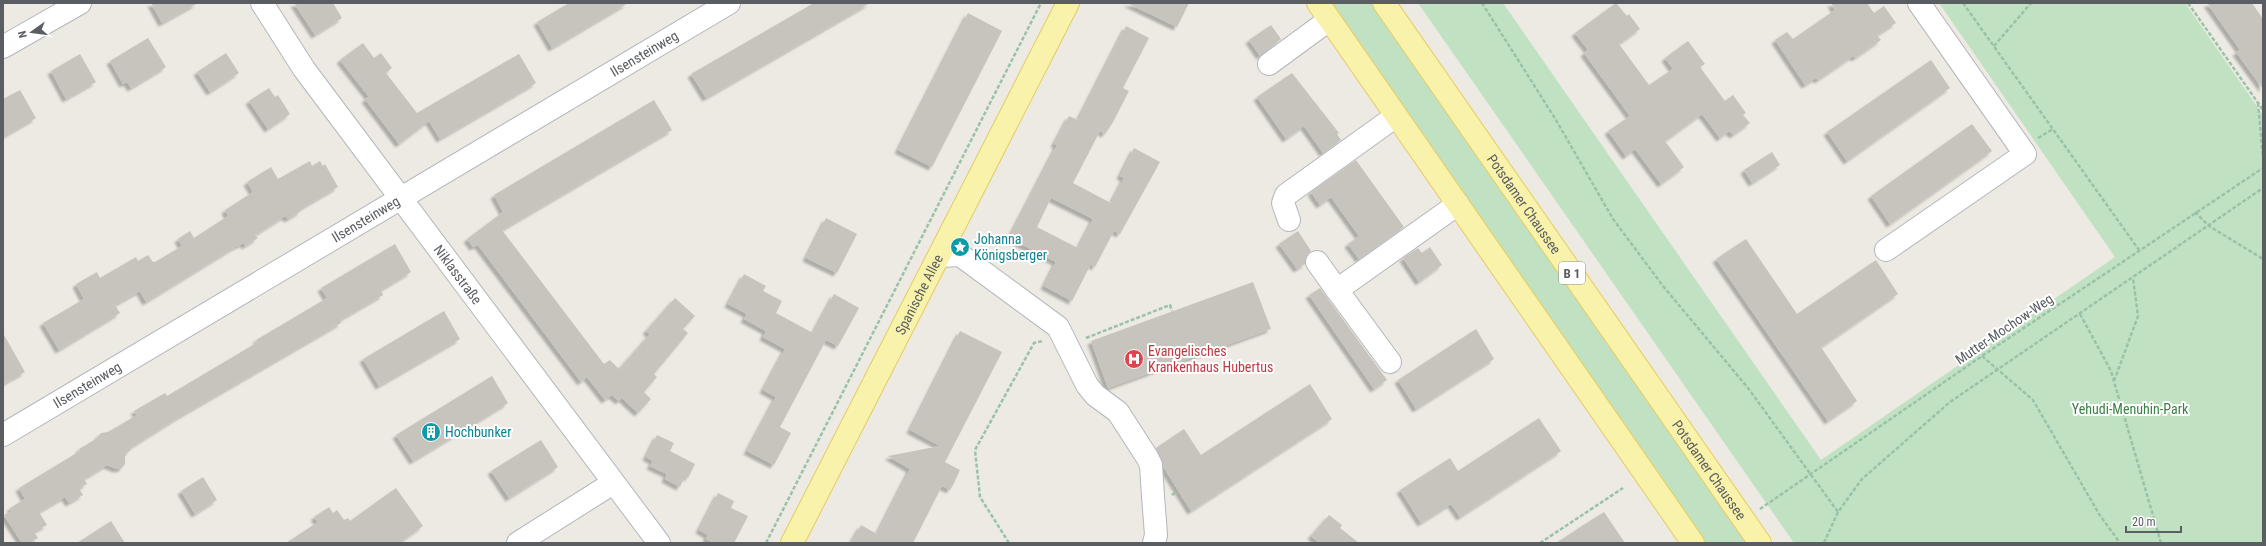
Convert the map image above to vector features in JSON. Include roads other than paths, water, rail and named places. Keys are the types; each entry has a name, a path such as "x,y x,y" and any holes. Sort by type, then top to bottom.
{"main road":[{"name":"Spanische Allee","path":"792,543 1068,3"},
{"name":"Potsdamer Chaussee","path":"1384,3 1760,543"},
{"path":"1323,11 1693,543"}],"street":[{"path":"3,47 80,3"},
{"name":"Niklasstraße","path":"262,3 304,69 659,543"},
{"name":"Ilsensteinweg","path":"3,435 402,199 729,3"},
{"path":"1886,250 2025,154 1919,3"},
{"path":"1269,64 1323,11"},
{"path":"1289,220 1283,203 1286,195 1396,116"},
{"path":"1337,290 1458,204"},
{"path":"940,256 960,255 1058,327 1067,340 1088,385 1095,395 1118,412 1147,457 1150,466 1153,496 1156,535 1154,543"},
{"path":"1317,262 1390,362"},
{"path":"518,543 613,483"}],"place":[{"name":"Johanna Königsberger","path":"960,247"},
{"name":"Evangelisches Krankenhaus Hubertus","path":"1134,359"},
{"name":"Hochbunker","path":"431,432"}],"park label":[{"name":"Yehudi-Menuhin-Park","path":"2130,409"}]}
